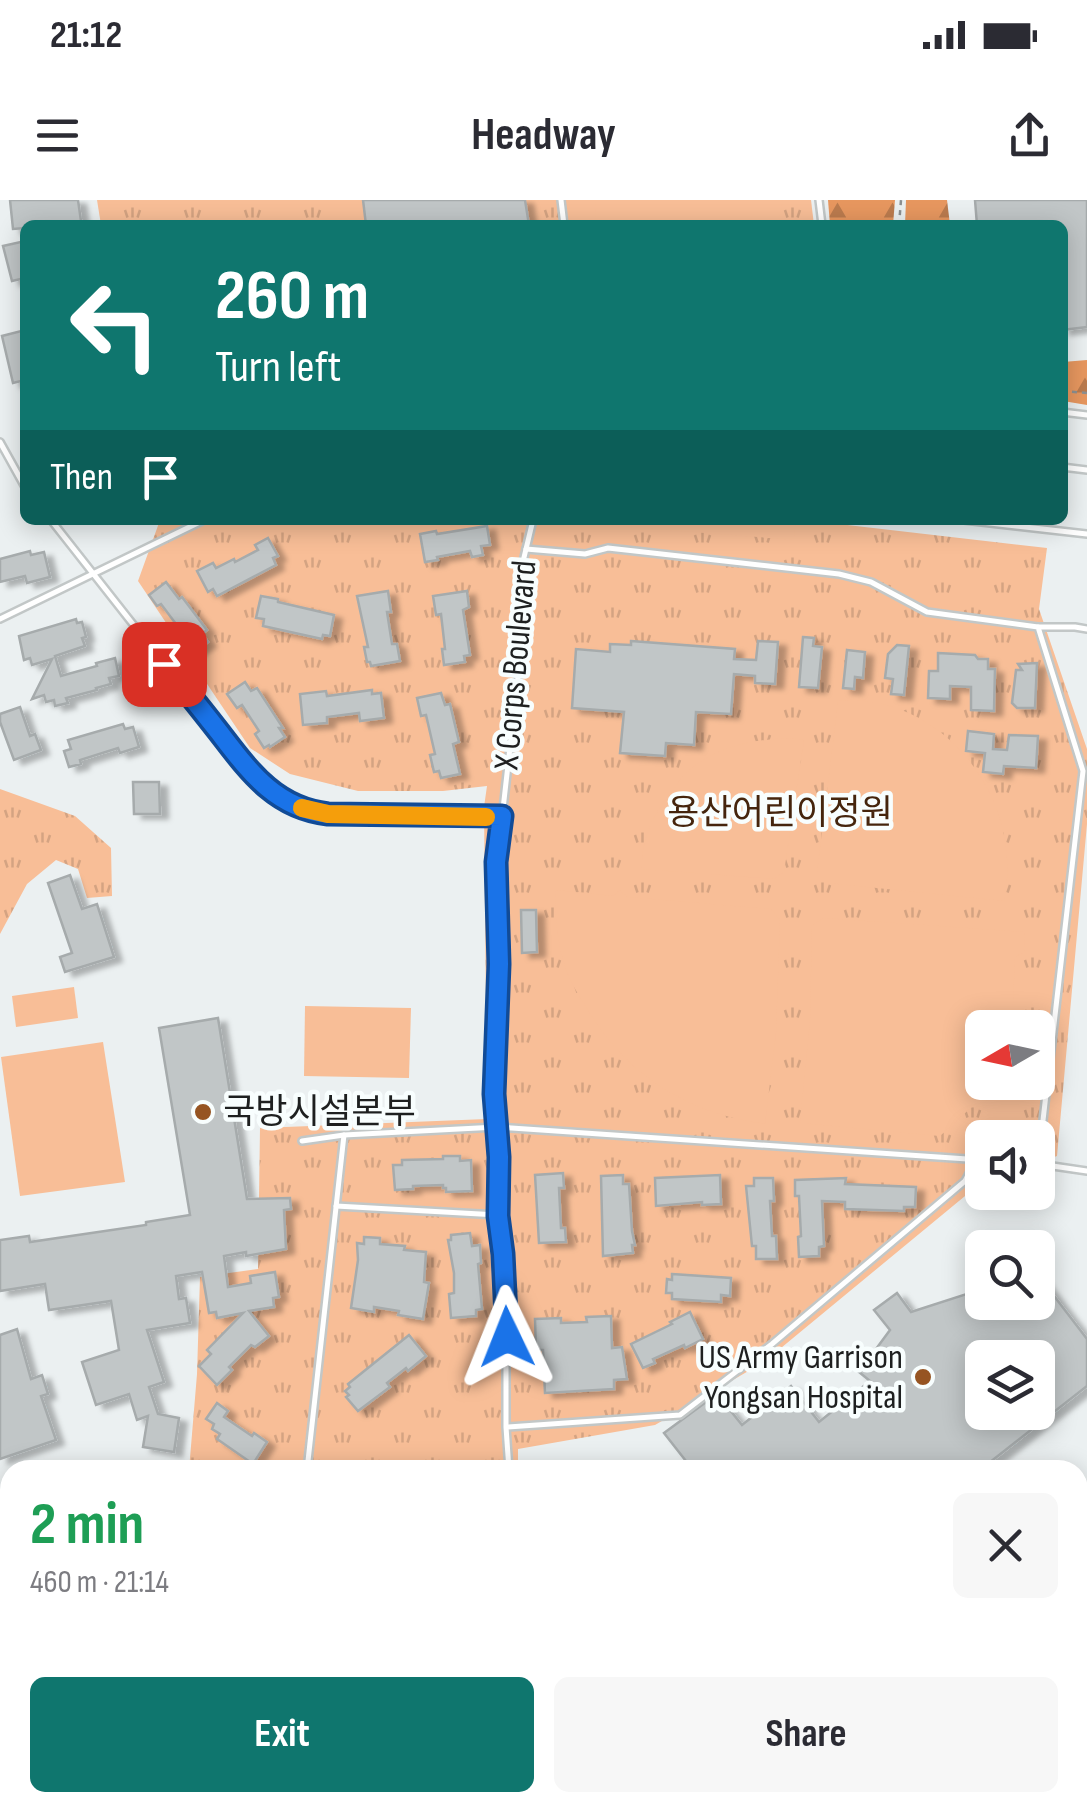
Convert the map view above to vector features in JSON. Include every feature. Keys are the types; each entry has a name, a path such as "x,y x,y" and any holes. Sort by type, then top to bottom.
{"lane":[{"path":"0,442 20,479"},
{"path":"56,525 250,773 286,802 328,814 502,816"},
{"path":"0,619 193,525"},
{"name":"X Corps Boulevard","path":"508,1460 506,1288 498,1216 494,1094 499,964 496,862 519,668 520,574 532,525"},
{"path":"1008,525 1087,534"},
{"path":"526,549 585,554 608,548 840,574 871,582 928,612 1087,630"},
{"path":"1038,627 1085,772 1043,1120"},
{"path":"302,1140 496,1127 965,1159"},
{"path":"308,1460 344,1136"},
{"path":"1055,1166 1087,1171"},
{"path":"506,1427 680,1415 772,1344 965,1182"},
{"path":"336,1206 498,1216"}],"green space":[{"path":"97,200 811,200 813,220 100,220"},
{"path":"596,200 783,200 779,220 595,220"},
{"path":"828,200 895,200 893,220 830,220"},
{"path":"906,200 947,200 949,220 905,220"},
{"path":"1087,360 1087,405 1068,402 1068,362"},
{"name":"용산어린이정원","path":"158,525 847,525 1047,548 1039,609 1087,749 1087,824 1057,1156 1055,1120 965,1120 965,1196 764,1362 655,1425 518,1449 518,1460 190,1460 200,1277 258,1269 260,1128 487,1119 487,786 443,791 358,791 290,774 250,748 138,581"},
{"path":"605,525 796,525 794,540"},
{"path":"838,701 890,706 922,720 950,741 974,767 1003,830 1007,865 1004,901 828,883 817,872"},
{"path":"792,738 804,740 784,872 774,879 642,869 646,837 660,807 693,767 733,747"},
{"path":"0,789 75,816 111,848 112,896 87,898 78,869 56,860 27,884 0,934"},
{"path":"555,890 614,896 619,890 628,897 771,909 780,920 776,1033 765,1124 709,1111 684,1100 639,1071 620,1052 586,1007 567,971 558,938"},
{"path":"824,918 1025,932 1024,952 1015,957 1013,1010 965,1010 965,1100 979,1100 940,1136 800,1123 810,1020 812,925"},
{"path":"74,987 78,1018 16,1027 12,996"},
{"path":"305,1006 411,1008 409,1078 304,1076"},
{"path":"103,1042 125,1182 20,1196 1,1057"}],"building":[{"path":"10,200 78,200 81,220 20,220 20,228 13,229"},
{"path":"363,200 525,200 528,220 365,220"},
{"path":"975,200 1087,200 1087,327 1068,329 1068,220 977,220"},
{"path":"20,242 20,279 12,281 3,246"},
{"path":"20,331 20,381 13,383 2,336"},
{"path":"487,526 490,545 481,546 483,555 472,557 470,551 425,562 420,534"},
{"path":"268,538 278,556 273,558 276,565 217,596 213,589 208,592 197,571 213,563 216,568 234,559 235,562 258,550 255,545"},
{"path":"30,551 31,555 44,552 50,577 27,583 25,576 0,582 0,559"},
{"path":"166,582 207,630 202,634 208,642 193,653 161,604 157,606 149,595"},
{"path":"388,591 392,644 397,644 400,661 371,666 364,647 368,647 357,596"},
{"path":"467,591 469,607 463,610 470,655 464,656 465,662 444,665 441,614 436,615 433,596"},
{"path":"261,596 334,615 330,636 323,635 322,639 263,626 264,619 256,618"},
{"path":"76,619 77,623 82,622 85,646 55,656 61,676 115,658 119,676 109,678 111,684 97,690 66,698 68,703 55,706 54,700 46,702 44,695 32,699 52,659 32,665 30,658 24,660 19,636"},
{"path":"803,637 814,638 813,646 822,647 818,688 799,687"},
{"path":"631,641 735,649 734,659 756,660 758,641 778,642 775,684 755,683 755,676 734,674 731,714 696,712 694,745 666,743 665,756 620,753 624,712 572,708 576,649 610,652 610,644 631,645"},
{"path":"897,645 909,646 904,695 891,694 893,679 885,678 888,654"},
{"path":"847,650 865,652 863,678 855,677 854,689 843,688"},
{"path":"938,653 988,659 988,669 995,669 994,711 971,710 971,687 950,686 950,699 928,698 929,671 938,671"},
{"path":"1037,663 1035,708 1017,708 1012,703 1016,670 1022,670 1018,664"},
{"path":"245,682 251,691 257,688 283,728 279,728 285,737 270,747 264,748 255,734 259,731 242,705 237,708 227,694"},
{"path":"372,690 372,694 381,693 384,718 360,721 359,713 327,717 327,723 303,725 300,694 326,691 327,696"},
{"path":"441,693 445,705 450,704 459,742 453,744 460,774 441,778 439,771 434,772 430,755 435,754 426,715 421,716 417,698"},
{"path":"20,707 30,736 35,734 41,750 14,760 0,714"},
{"path":"123,724 125,729 133,727 139,747 120,753 118,748 69,767 64,751 71,749 68,740"},
{"path":"968,731 994,734 993,749 1007,750 1009,735 1038,736 1036,768 1004,766 1003,774 983,772 985,753 966,751"},
{"path":"133,782 159,782 160,814 134,814"},
{"path":"70,875 82,909 97,904 114,957 65,972 60,957 72,953 48,883"},
{"path":"521,910 536,910 537,952 522,953"},
{"path":"218,1018 247,1199 290,1198 291,1209 284,1210 286,1249 224,1256 228,1287 251,1283 250,1276 275,1272 279,1297 273,1298 274,1307 249,1311 269,1336 255,1347 251,1345 217,1385 199,1366 211,1354 207,1350 243,1313 217,1318 216,1312 209,1313 202,1272 176,1276 179,1299 186,1298 190,1323 147,1330 164,1382 149,1387 158,1414 179,1418 174,1452 143,1447 148,1416 137,1420 129,1394 96,1405 82,1362 119,1350 111,1301 49,1310 45,1284 0,1291 0,1240 29,1236 30,1242 190,1215 159,1028"},
{"path":"443,1156 471,1160 472,1191 446,1192 443,1185 395,1190 393,1165 402,1165 402,1160"},
{"path":"563,1173 564,1188 559,1188 561,1228 565,1228 566,1242 539,1243 535,1175"},
{"path":"623,1175 623,1184 629,1184 635,1245 633,1253 603,1256 601,1176"},
{"path":"720,1175 721,1204 656,1206 655,1178"},
{"path":"754,1178 773,1178 774,1201 770,1201 777,1259 756,1259 756,1246 752,1246 746,1186 754,1186"},
{"path":"846,1178 845,1184 916,1187 915,1207 904,1207 904,1211 845,1209 845,1202 822,1201 824,1246 819,1247 819,1256 799,1257 799,1196 795,1196 795,1180"},
{"path":"470,1233 472,1246 480,1245 482,1309 476,1310 476,1316 451,1318 449,1294 454,1293 454,1273 448,1240 451,1235"},
{"path":"364,1237 380,1238 380,1244 405,1246 404,1250 426,1252 424,1282 429,1283 423,1319 374,1307 374,1312 351,1308 357,1243 364,1244"},
{"path":"672,1274 731,1278 730,1296 721,1295 721,1302 672,1299 672,1293 666,1293 667,1279 672,1280"},
{"name":"US Army Garrison Yongsan Hospital","path":"897,1293 911,1312 965,1295 965,1320 1055,1320 1055,1297 1087,1339 1087,1386 1055,1411 1055,1340 965,1340 965,1430 1031,1430 993,1460 685,1460 664,1433 717,1394 742,1425 791,1386 819,1422 870,1381 859,1372 890,1330 874,1310"},
{"path":"690,1312 703,1339 653,1359 655,1363 643,1368 631,1344"},
{"path":"611,1316 612,1348 622,1347 627,1379 614,1380 614,1389 545,1393 543,1350 536,1350 535,1319 587,1322 586,1317"},
{"path":"17,1329 31,1379 42,1375 48,1394 41,1396 56,1440 0,1459 0,1335"},
{"path":"409,1335 426,1356 387,1383 390,1387 358,1411 346,1397 348,1384"},
{"path":"217,1403 228,1411 224,1417 267,1442 256,1460 247,1460 217,1439 220,1434 206,1419"}],"slow traffic":[{"path":"302,808 328,814 486,817"}],"place":[{"name":"국방시설본부","path":"203,1112"},
{"name":"US Army Garrison Yongsan Hospital","path":"923,1377"}],"route":[{"path":"164,664 250,773 286,802 328,814 502,816 496,862 499,964 494,1094 507,1337"}]}
